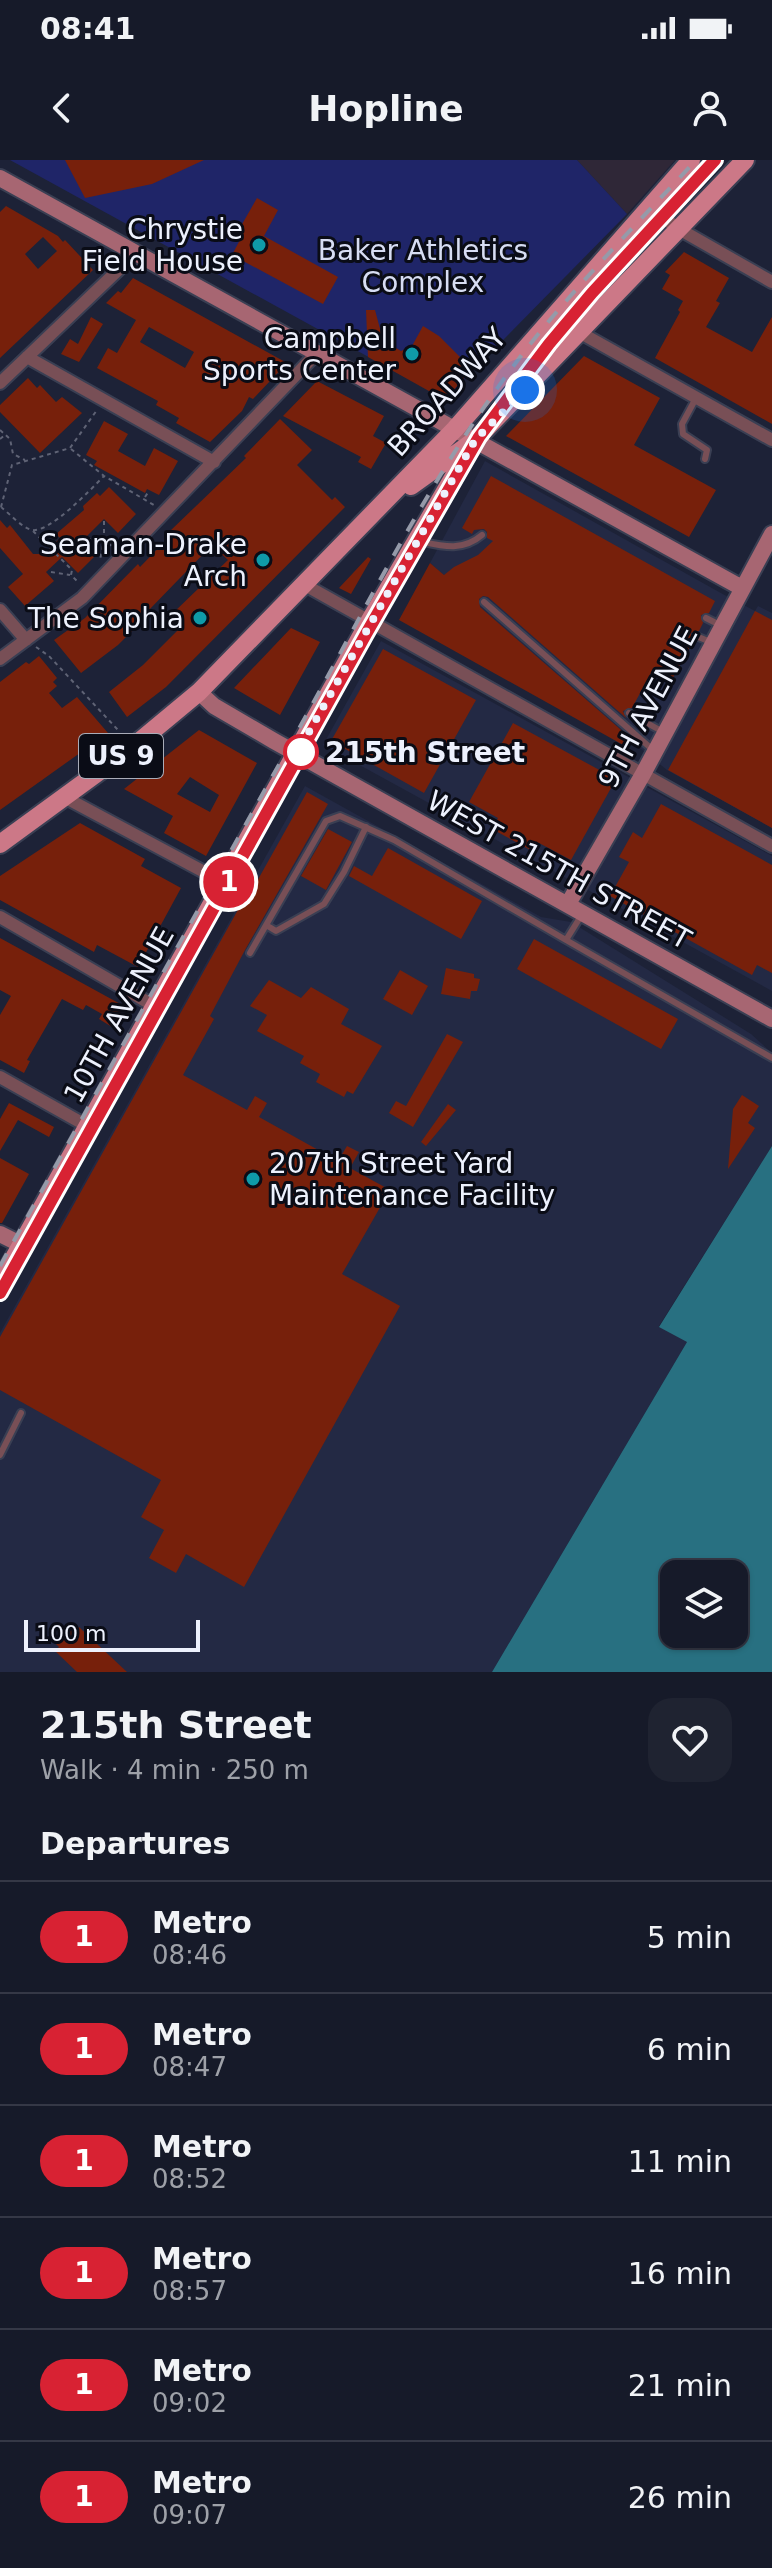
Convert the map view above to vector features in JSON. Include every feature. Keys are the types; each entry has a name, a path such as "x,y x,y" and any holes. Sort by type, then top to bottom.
{"main road":[{"name":"BROADWAY","path":"0,844 66,798 199,692 455,429 691,160"},
{"name":"BROADWAY","path":"371,516 475,440 745,160"},
{"name":"10TH AVENUE","path":"0,1283 369,622 475,440"}],"street":[{"path":"1,179 742,588"},
{"path":"648,207 679,229 772,282"},
{"path":"0,383 135,254"},
{"path":"579,332 772,440"},
{"path":"0,659 31,643 82,598 316,354"},
{"path":"27,357 214,462"},
{"name":"9TH AVENUE","path":"575,908 654,752 772,534"},
{"path":"305,585 772,846"},
{"path":"0,610 31,643"},
{"name":"WEST 215TH STREET","path":"199,692 214,706 772,1019"},
{"path":"66,798 223,882"},
{"path":"0,917 156,1007"},
{"path":"0,1077 89,1127"},
{"path":"0,1234 22,1245"}],"lane":[{"path":"696,398 682,424 683,434 707,450 705,459"},
{"path":"417,541 452,547 471,544 482,535"},
{"path":"484,602 654,752"},
{"path":"706,618 722,626"},
{"path":"696,636 713,643"},
{"path":"629,713 665,733"},
{"path":"250,953 326,821 340,816 394,840 772,1058"},
{"path":"266,925 276,931 324,904 366,827"},
{"path":"566,940 575,908"},
{"path":"0,1455 21,1413"}],"path":[{"path":"71,575 72,570 33,530 0,507 12,465 70,448 97,410"},
{"path":"0,430 7,433"},
{"path":"7,433 13,454 28,462"},
{"path":"0,439 7,433"},
{"path":"70,448 104,476 154,505"},
{"path":"33,530 52,524 104,476"},
{"path":"144,498 149,491"},
{"path":"100,560 104,521"},
{"path":"87,539 104,539 113,547"},
{"path":"51,572 71,575 77,581"},
{"path":"31,643 49,656 118,730"}],"shaded area":[{"path":"577,160 675,160 627,214"},
{"path":"485,461 719,592 755,611 758,606 772,613 772,828 667,770 430,563"},
{"path":"381,641 772,856 772,991 323,745"},
{"path":"305,786 541,917 571,922 751,1034 772,1053 772,1146 659,1326 687,1342 492,1672 0,1672 0,1333"},
{"path":"772,1146 772,1672 492,1672 687,1342 659,1327"}],"green space":[{"name":"Baker Athletics Complex","path":"10,160 577,160 627,214 445,399"}],"building":[{"path":"65,160 204,160 152,184 85,198"},
{"name":"Chrystie Field House","path":"257,198 278,210 264,236 338,277 323,304 232,255 242,236 237,233"},
{"path":"6,206 58,236 63,242 65,240 93,270 0,358 0,212","holes":["43,237 57,251 38,269 25,254"]},
{"path":"684,252 729,278 716,301 720,303 706,327 752,352 772,317 772,424 655,358 683,301 662,289 670,275 665,272"},
{"path":"133,278 287,363 253,399 249,397 242,411 210,442 176,423 179,418 156,405 158,401 97,368 108,348 117,353 136,320 106,303 118,291 121,293","holes":["149,327 194,352 185,368 140,342"]},
{"name":"Campbell Sports Center","path":"366,310 375,310 383,340 401,351 412,346 423,326 439,336 472,369 445,400 368,357"},
{"path":"91,317 103,324 79,362 61,354 70,339 78,344"},
{"path":"584,356 660,398 634,445 716,490 689,537 506,436"},
{"path":"28,378 37,388 40,385 56,402 62,397 82,413 40,453 0,412 0,405"},
{"path":"317,381 384,416 373,436 386,443 371,469 358,462 361,457 283,416"},
{"path":"280,419 312,450 297,465 332,500 335,497 345,507 166,687 127,717 109,692 143,665 183,625 172,614 228,560 212,545 118,645 81,673 54,640 85,618 138,564 140,567 171,535 169,532 246,458 244,456"},
{"path":"104,421 128,434 118,451 145,466 154,448 178,461 159,495 147,489 145,493 94,465 97,461 86,455"},
{"path":"491,476 715,601 709,613 701,615 703,623 699,631 691,633 693,641 670,683 651,673 632,708 623,711 626,718 488,597 479,599 480,607 620,729 629,739 625,746 399,620 430,563 444,575 478,555 493,541 487,538 484,529 474,530 472,534 462,528"},
{"path":"109,487 136,514 118,533 104,519 82,541 96,555 78,573 62,557 46,572 54,581 25,606 8,587 23,574 0,548 0,520 7,528 10,525 33,554 44,554 60,538 56,534 84,510 83,506"},
{"path":"368,557 371,559 351,594 339,588"},
{"path":"755,611 772,620 772,828 668,770"},
{"path":"291,628 320,642 280,715 234,688"},
{"path":"383,649 476,700 424,793 331,741"},
{"path":"39,656 57,678 53,682 57,686 49,693 62,708 77,697 108,733 0,810 0,682"},
{"path":"513,723 616,779 571,860 539,843 534,852 492,829 498,818 469,802"},
{"path":"199,730 257,763 206,856 164,833 173,816 124,789","holes":["190,777 219,795 210,812 177,794"]},
{"name":"207th Street Yard Maintenance Facility","path":"307,792 328,804 245,950 210,1016 214,1019 183,1075 247,1110 255,1096 267,1103 259,1117 338,1161 347,1146 359,1152 350,1168 390,1190 342,1274 400,1306 244,1587 186,1554 176,1573 149,1558 164,1530 141,1517 161,1480 0,1390 0,1337 254,881 256,883"},
{"path":"661,804 772,865 772,973 757,965 752,975 610,896 629,862 619,857 633,832 642,838"},
{"path":"80,823 145,859 141,866 181,888 138,967 97,945 94,952 0,900 0,876"},
{"path":"328,829 352,842 326,890 301,876"},
{"path":"388,848 482,901 461,939 349,876 354,866 372,876"},
{"path":"0,938 124,1006 112,1027 99,1019 102,1014 86,1005 83,1010 62,999 27,1060 30,1061 24,1073 0,1060 0,1015 11,996 0,990"},
{"path":"534,939 678,1019 661,1049 517,969"},
{"path":"446,968 474,974 474,978 480,979 477,991 471,991 470,999 441,994"},
{"path":"400,970 428,986 412,1015 383,999"},
{"path":"269,980 301,998 311,987 349,1009 341,1024 382,1046 353,1094 347,1091 344,1097 316,1082 320,1074 300,1063 304,1056 257,1031 267,1015 250,1006"},
{"path":"447,1034 463,1042 413,1127 389,1113 396,1101 406,1106"},
{"path":"742,1095 759,1106 748,1123 755,1128 728,1169 733,1109"},
{"path":"9,1103 54,1127 49,1137 18,1120 0,1151 0,1119"},
{"path":"448,1104 456,1110 426,1146 421,1142"},
{"path":"0,1158 29,1174 2,1223 0,1223"},
{"path":"71,1626 76,1631 79,1627 127,1672 77,1672 55,1651 59,1647 55,1643"}],"railway":[{"path":"0,1266 433,487 492,396 544,327 696,160"},
{"path":"0,1293 366,634 479,437 592,293 715,160"}],"metro line":[{"name":"1","path":"0,1293 366,634 479,437 592,293 715,160"}],"place":[{"name":"Chrystie Field House","path":"259,245"},
{"name":"Campbell Sports Center","path":"412,354"},
{"name":"Seaman-Drake Arch","path":"263,560"},
{"name":"The Sophia","path":"200,618"},
{"name":"215th Street","path":"301,752"},
{"name":"207th Street Yard Maintenance Facility","path":"253,1179"}],"route":[{"path":"301,752 297,753 475,440 525,390"}]}
